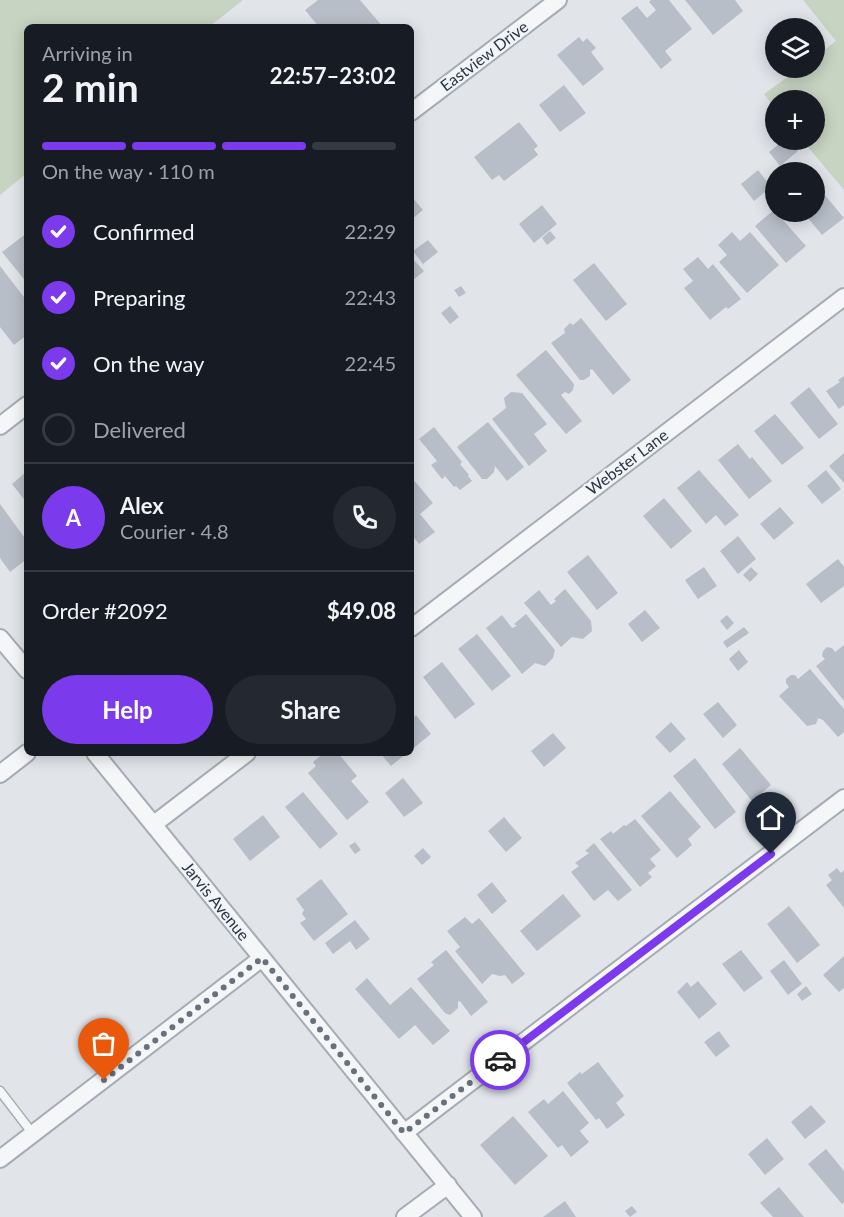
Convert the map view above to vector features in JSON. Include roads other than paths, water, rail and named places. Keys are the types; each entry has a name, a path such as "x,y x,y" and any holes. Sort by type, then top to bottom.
{"street":[{"name":"Eastview Drive","path":"414,110 558,0"},
{"name":"Webster Lane","path":"414,626 844,297"},
{"path":"0,426 24,407"},
{"path":"0,638 24,666"},
{"path":"0,774 24,755"},
{"name":"Jarvis Avenue","path":"97,756 473,1217"},
{"path":"154,824 243,756"},
{"path":"404,1133 844,798"},
{"path":"0,1159 262,958"},
{"path":"405,1217 448,1185"}],"lane":[{"path":"0,1090 33,1134"}]}
